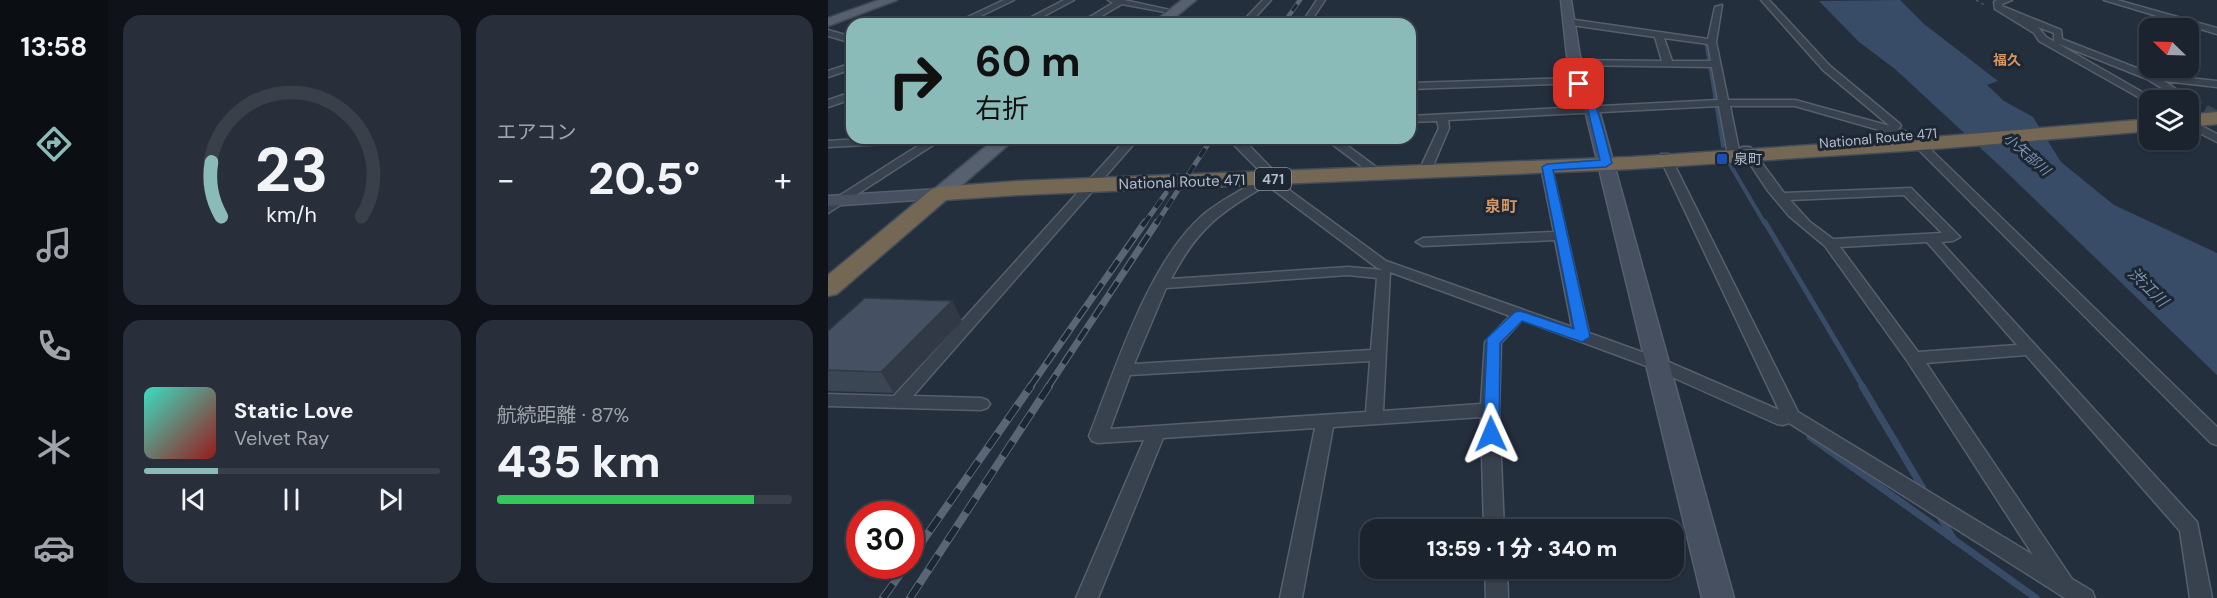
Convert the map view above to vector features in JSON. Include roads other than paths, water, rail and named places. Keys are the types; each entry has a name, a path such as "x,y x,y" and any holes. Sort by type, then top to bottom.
{"highway":[{"path":"2199,109 2217,108"},
{"path":"2199,113 2217,117"},
{"name":"National Route 471","path":"1921,139 2139,115"},
{"name":"National Route 471","path":"940,194 1090,185 1268,180 1547,167 2139,125"},
{"path":"828,288 940,194"}],"main road":[{"path":"828,22 891,0"},
{"path":"1166,18 1190,0"},
{"path":"940,194 1000,144"}],"street":[{"path":"970,18 1010,0"},
{"path":"1034,18 1070,0"},
{"path":"1250,18 1267,0"},
{"path":"1309,18 1321,0"},
{"path":"1566,0 1573,63 1578,81 1592,110 1718,598"},
{"path":"1765,0 1787,28 1879,114 1921,139 2217,438"},
{"path":"2008,0 1998,2 1998,7 2038,31 2042,39 2139,93"},
{"path":"2108,0 2217,31"},
{"path":"2127,5 2146,0"},
{"path":"1091,18 1116,1 1175,12"},
{"path":"1719,7 1712,42 1722,103 1741,152 1814,234 1830,243 1914,358 2066,588"},
{"path":"2008,13 2058,32 2057,40 2139,73"},
{"path":"1568,22 1712,42"},
{"path":"828,33 846,38"},
{"path":"1662,35 1659,37 1668,64"},
{"path":"1573,63 1716,64"},
{"path":"828,74 846,68"},
{"path":"2151,78 2165,90"},
{"path":"2160,78 2217,84"},
{"path":"1416,86 1578,81"},
{"path":"828,104 846,97"},
{"path":"1416,118 1722,103 1795,103 1921,139"},
{"path":"1424,173 1444,128 1442,117"},
{"path":"2199,121 2217,139"},
{"path":"828,144 846,141"},
{"path":"832,204 928,144"},
{"path":"900,400 1128,144"},
{"path":"1239,144 1267,171 1268,180 1381,264 1658,364 1783,419 1791,416"},
{"path":"1338,144 1381,175"},
{"path":"1666,158 1791,416 2084,598"},
{"path":"1547,167 1582,337"},
{"path":"1268,180 1226,203 1205,220 1190,237 1160,284 1098,436 1325,423 1490,410"},
{"path":"1782,197 1907,191 1953,237 1830,243"},
{"path":"832,204 940,194"},
{"path":"1423,242 1560,236"},
{"path":"1930,238 2190,528 2201,598"},
{"path":"1160,284 1348,271 1383,274 1374,419"},
{"path":"1494,519 1490,410 1493,342 1520,315"},
{"path":"1914,358 2028,350"},
{"path":"1125,370 1378,355"},
{"path":"828,400 900,400 981,404"},
{"path":"1291,598 1325,423"},
{"path":"1087,598 1156,434"},
{"path":"1496,579 1497,598"}],"water":[{"path":"1900,0 1924,24 1998,81 1987,85 2004,101 2033,117 2061,162 2114,205 2217,253 2217,375 2000,166 1895,69 1859,42 1819,1"}],"waterway":[{"path":"1706,44 1715,98"},
{"path":"1715,96 1723,146"},
{"path":"1728,161 1765,224"},
{"path":"1765,222 1863,387"},
{"path":"1862,386 1925,492"},
{"path":"1810,437 1954,539"},
{"path":"1939,515 1954,539"},
{"path":"1954,539 2036,598"}],"tunnel":[{"path":"2199,107 2217,116"}],"railway":[{"path":"1287,18 1300,0"},
{"path":"1156,224 1208,144"},
{"path":"1144,224 1166,193"},
{"path":"1030,387 1145,222"},
{"path":"1048,387 1157,222"},
{"path":"924,539 1031,386"},
{"path":"910,598 1049,386"},
{"path":"883,598 897,579"}],"place":[{"name":"泉町","path":"1722,159"}],"district":[{"name":"福久","path":"2007,60"},
{"name":"泉町","path":"1501,206"}],"water label":[{"name":"小矢部川","path":"2027,154"},
{"name":"渋江川","path":"2148,287"}]}
